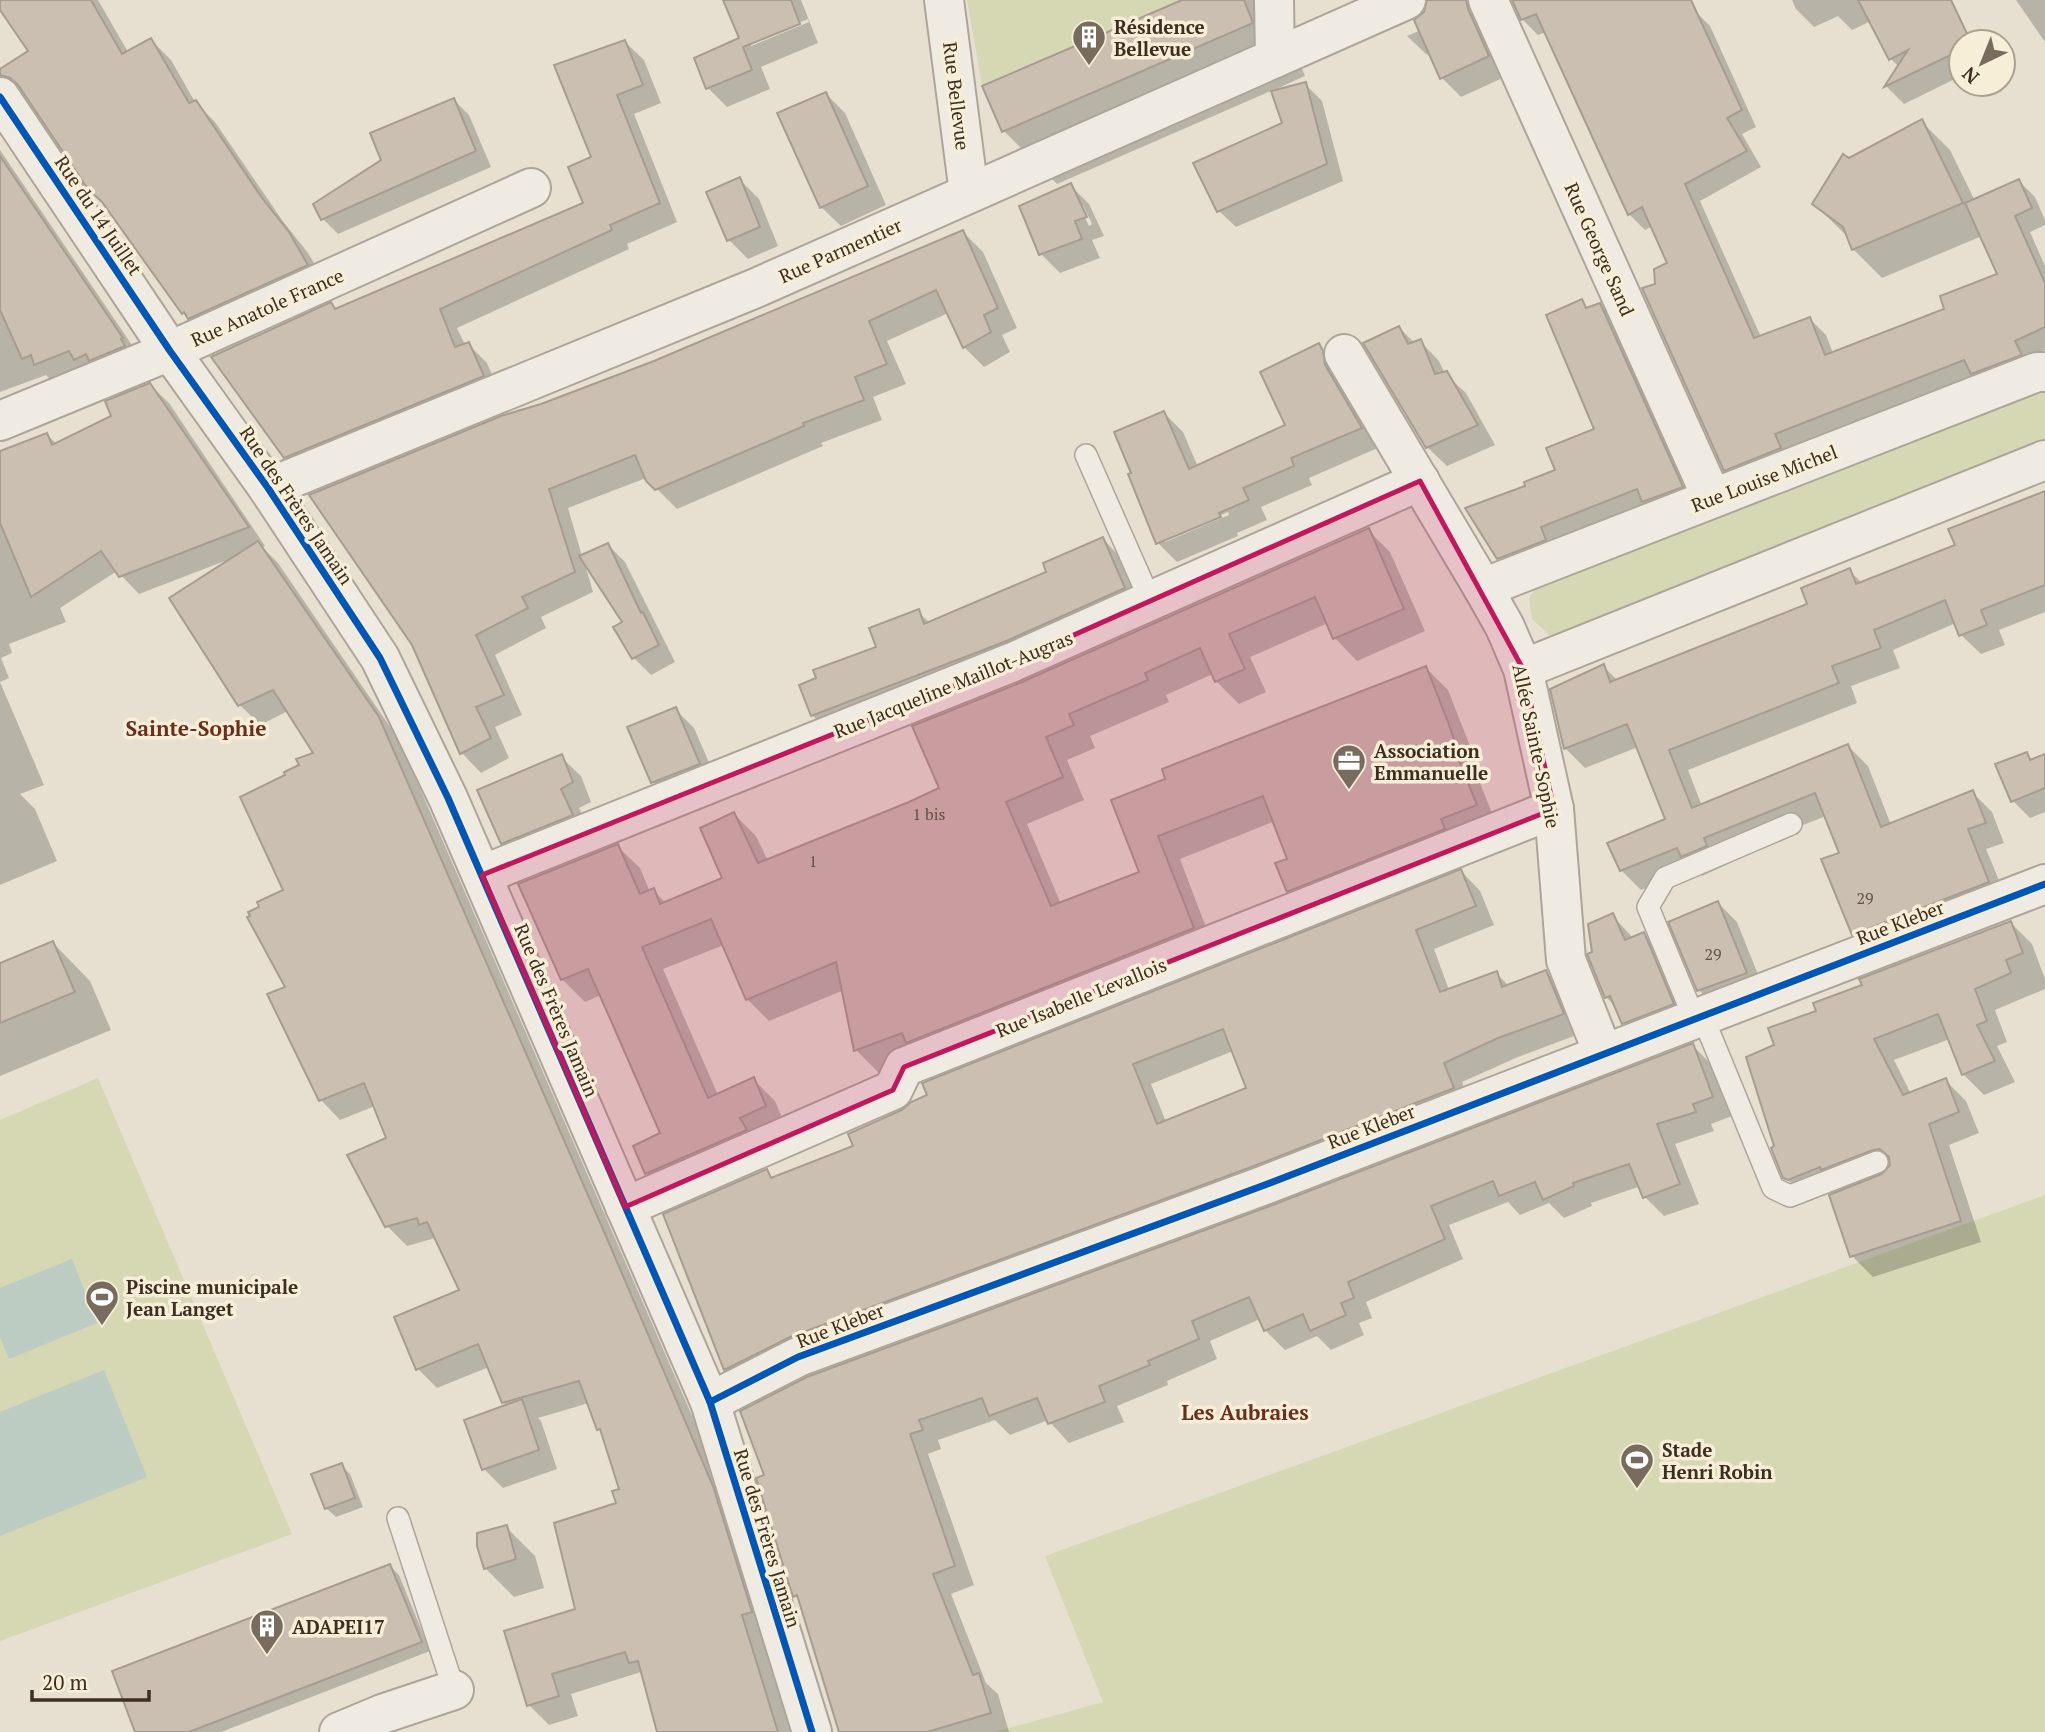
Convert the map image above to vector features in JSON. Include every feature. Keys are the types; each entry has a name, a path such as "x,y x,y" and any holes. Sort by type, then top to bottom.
{"street":[{"name":"Rue Bellevue","path":"944,0 969,193"},
{"path":"1274,0 1275,58"},
{"name":"Rue Parmentier","path":"268,488 755,288 1406,0"},
{"name":"Rue George Sand","path":"1488,0 1712,498"},
{"name":"Rue du 14 Juillet","path":"0,96 170,351"},
{"name":"Rue Anatole France","path":"0,421 170,351 531,188"},
{"name":"Rue des Frères Jamain","path":"170,351 268,488 380,658 448,798 710,1402 811,1732"},
{"name":"Allée Sainte-Sophie","path":"1344,354 1483,588 1505,627 1523,669 1554,809 1566,960 1603,1053"},
{"name":"Rue Louise Michel","path":"1483,588 2037,372 2045,373"},
{"path":"1523,669 2045,460"},
{"name":"Rue Jacqueline Maillot-Augras","path":"482,875 1013,662 1420,481"},
{"name":"Rue Isabelle Levallois","path":"625,1207 893,1090 904,1067 1554,809"},
{"name":"Rue Kleber","path":"710,1402 798,1357 1262,1186 2045,884"},
{"path":"339,1732 385,1723 454,1690"}],"lane":[{"path":"1086,454 1143,603"},
{"path":"1791,824 1665,878 1648,907 1773,1188 1790,1196 1877,1162"},
{"path":"398,1518 454,1690"}],"highlighted area":[{"path":"1420,481 1523,669 1554,809 904,1067 893,1090 625,1207 482,875 1013,662"}],"green space":[{"path":"967,0 1182,0 982,86"},
{"path":"2045,388 2045,447 1550,636 1532,619 1529,598 1539,583"},
{"name":"Piscine municipale Jean Langet","path":"98,1078 292,1534 0,1641 0,1120"},
{"name":"Stade Henri Robin","path":"2045,1195 2045,1732 995,1732 1103,1702 1045,1556"}],"shaded area":[{"path":"72,1259 97,1323 9,1359 0,1337 0,1288"},
{"path":"104,1370 147,1477 0,1536 0,1412"}],"building":[{"path":"0,0 91,0 122,54 151,38 189,103 196,100 262,198 289,232 308,265 188,319 184,312 182,314 102,202 88,189 18,85 10,78 0,75 0,69 28,51 0,10"},
{"path":"723,0 791,0 800,24 743,47 752,70 706,89 694,58 739,38"},
{"name":"Résidence Bellevue","path":"1182,0 1244,0 1253,23 1002,132 982,86"},
{"path":"1427,0 1466,0 1489,56 1440,79 1414,20 1424,12"},
{"path":"1512,0 1691,0 1742,110 1727,118 1747,151 1685,184 1754,338 1810,317 1825,355 1944,309 1940,296 1997,274 1965,203 2019,179 2032,208 2015,216 2045,283 2045,327 2015,341 2022,355 1971,374 1964,360 1775,434 1781,448 1724,471 1642,288 1655,284 1654,269 1667,263 1642,207 1628,215 1536,14 1521,20"},
{"path":"1858,0 1951,0 1964,28 1947,28 1947,57 1884,87 1908,50 1889,60"},
{"path":"625,40 643,85 617,95 660,203 610,225 612,230 440,309 455,347 469,342 484,376 284,458 211,357 331,302 335,309 583,203 568,167 591,157 554,65"},
{"path":"1306,82 1327,164 1217,212 1193,163 1282,123 1271,91"},
{"path":"826,92 868,186 820,208 777,113"},
{"path":"454,98 476,151 321,220 313,204 381,160 370,133"},
{"path":"1922,119 1963,203 1852,250 1843,227 1812,204 1843,154 1849,158"},
{"path":"0,156 123,338 121,339 125,346 89,361 86,354 74,360 69,351 34,365 31,355 22,359 0,310"},
{"path":"740,177 760,227 727,241 706,192"},
{"path":"1071,183 1087,217 1075,221 1082,239 1039,255 1019,206"},
{"path":"963,230 998,308 984,315 991,332 963,348 936,290 869,321 887,364 855,377 864,400 803,423 804,426 655,490 646,481 635,455 549,489 575,572 522,597 528,608 476,635 504,695 476,707 491,738 460,754 412,645 309,495 501,416 541,404 654,361"},
{"path":"1582,299 1586,308 1600,303 1683,487 1642,502 1637,489 1541,527 1546,540 1497,559 1465,508 1525,486 1524,482 1555,470 1546,448 1594,429 1546,315"},
{"path":"1399,326 1408,344 1421,339 1435,374 1447,371 1478,425 1426,448 1363,343"},
{"path":"1319,343 1325,365 1362,428 1291,458 1294,466 1243,488 1249,500 1219,513 1221,517 1156,544 1114,432 1164,411 1189,469 1285,425 1260,372"},
{"path":"150,383 249,527 119,577 101,551 31,597 0,523 0,451 47,433 52,445 111,416 105,401"},
{"path":"2045,491 2045,585 1981,610 1987,625 1959,636 1945,600 1874,630 1881,648 1832,666 1839,683 1669,750 1692,808 1848,744 1881,827 1973,790 1986,823 1968,829 1989,882 1852,935 1821,859 1839,853 1815,793 1704,838 1707,846 1681,857 1677,848 1620,871 1607,843 1665,819 1627,724 1564,749 1550,689 1604,664 1610,682 1807,604 1801,588 1850,568 1856,584 1955,545 1948,529"},
{"path":"1369,528 1404,609 1333,639 1315,597 1229,634 1245,669 1215,682 1200,648 1145,673 1148,680 1069,714 1074,725 1046,737 1063,777 1006,802 1051,906 1139,872 1111,800 1165,779 1162,769 1426,666 1477,805 1441,819 1445,829 1287,892 1275,863 1287,859 1263,796 1158,836 1194,928 906,1043 902,1033 854,1051 836,962 746,1000 711,919 642,947 708,1098 754,1077 766,1106 740,1118 747,1130 645,1174 633,1146 660,1133 612,1023 588,969 561,980 518,884 618,844 640,894 654,888 660,904 722,878 700,828 734,812 758,863 909,802 939,788 912,726 1022,682"},
{"path":"1103,537 1125,588 1004,642 811,716 799,685 816,678 813,670 876,647 869,628 919,609 924,624 1046,572 1043,563"},
{"path":"258,541 379,717 605,1234 713,1486 752,1612 742,1615 778,1732 657,1732 638,1661 629,1663 625,1652 552,1674 559,1696 527,1706 504,1631 575,1609 554,1523 616,1503 612,1491 619,1489 600,1429 597,1430 579,1381 502,1403 478,1344 416,1370 394,1317 459,1290 427,1222 419,1225 417,1218 385,1227 347,1155 386,1138 364,1083 319,1101 267,994 285,987 247,917 250,916 248,912 259,907 257,902 283,890 240,797 285,775 284,772 299,765 296,759 313,753 273,690 238,706 169,598"},
{"path":"608,543 659,645 632,659 613,627 622,622 579,556"},
{"path":"676,707 700,764 651,783 627,727"},
{"path":"2027,752 2030,760 2045,754 2045,788 2011,802 1995,764"},
{"path":"562,754 573,782 561,789 573,815 501,844 477,790"},
{"path":"1461,869 1476,906 1416,930 1440,992 1497,971 1502,987 1546,970 1564,1014 1498,1038 1444,1063 1454,1088 1254,1166 790,1337 724,1370 663,1214 767,1169 771,1178 853,1146 848,1134 902,1110 911,1102 927,1095 922,1083","holes":["1223,1029 1246,1088 1157,1124 1133,1064"]},
{"path":"1718,901 1747,973 1697,991 1668,922"},
{"path":"1613,913 1625,940 1644,932 1674,1004 1622,1024 1610,996 1605,998 1587,954 1592,952 1588,924"},
{"path":"2011,921 2023,953 2006,960 2011,973 1975,989 1987,1021 1977,1025 1995,1061 1962,1075 1938,1014 1874,1039 1903,1095 1946,1078 1959,1112 1929,1124 1961,1221 1850,1257 1829,1195 1882,1174 1890,1165 1889,1157 1880,1149 1873,1150 1821,1170 1820,1167 1788,1180 1783,1178 1771,1148 1774,1146 1746,1057 1774,1045 1768,1028 1816,1011 1813,1003 1862,985 1859,979"},
{"path":"53,941 75,992 0,1023 0,963"},
{"path":"1693,1043 1713,1097 1693,1104 1696,1112 1657,1124 1680,1184 1643,1198 1629,1164 1573,1183 1574,1186 1543,1200 1535,1182 1499,1196 1493,1181 1431,1206 1445,1239 1348,1282 1354,1298 1341,1303 1346,1315 1310,1331 1303,1314 1264,1331 1249,1297 1192,1321 1199,1339 1148,1361 1150,1365 1099,1386 1105,1402 1048,1424 1037,1398 989,1416 982,1398 919,1420 923,1430 910,1434 955,1566 933,1574 973,1675 979,1673 991,1713 927,1732 839,1732 797,1595 793,1597 756,1478 764,1475 740,1411 807,1377 1270,1206"},
{"path":"522,1399 539,1450 482,1470 464,1420"},
{"path":"342,1463 355,1498 325,1509 311,1474"},
{"path":"507,1525 516,1559 484,1569 477,1546 477,1533"},
{"name":"ADAPEI17","path":"390,1564 422,1642 189,1732 135,1732 112,1671"}],"cycle path":[{"path":"0,97 170,351 268,488 380,658 448,798 710,1402 812,1732"},
{"path":"710,1402 798,1357 1262,1186 2045,884"}],"place":[{"name":"Résidence Bellevue","path":"1089,67"},
{"name":"Association Emmanuelle","path":"1349,791"},
{"name":"Piscine municipale Jean Langet","path":"102,1327"},
{"name":"Stade Henri Robin","path":"1637,1490"},
{"name":"ADAPEI17","path":"267,1656"}],"district":[{"name":"Sainte-Sophie","path":"196,728"},
{"name":"Les Aubraies","path":"1245,1412"}]}
